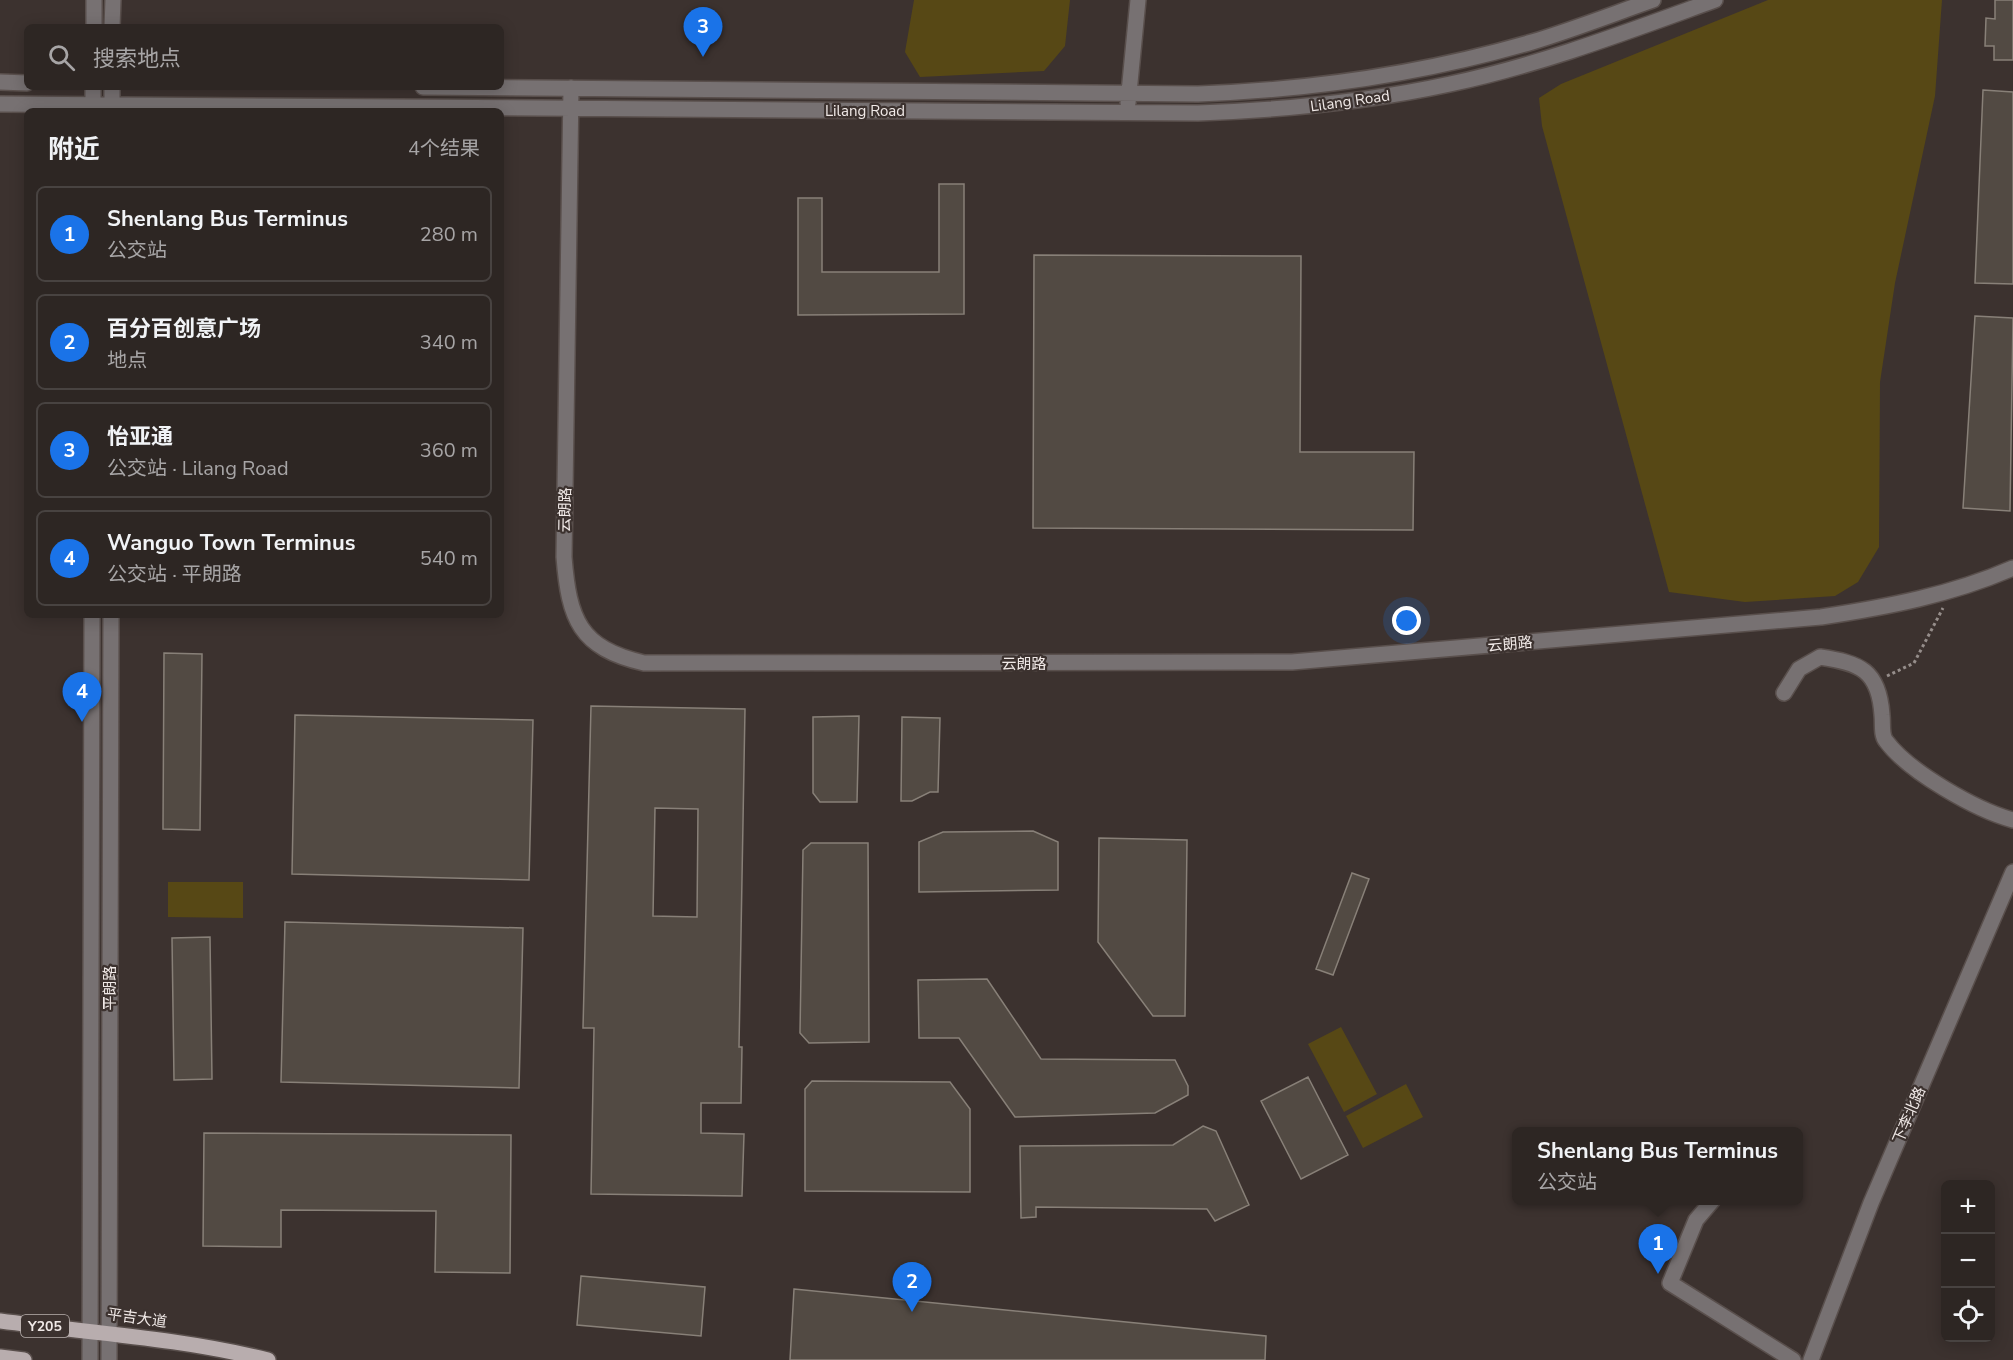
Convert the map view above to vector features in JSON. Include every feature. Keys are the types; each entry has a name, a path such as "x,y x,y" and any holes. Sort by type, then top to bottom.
{"main road":[{"name":"平吉大道","path":"0,1321 109,1332 224,1349 268,1360"},
{"name":"Y205","path":"0,1357 24,1360"}],"street":[{"path":"94,0 94,24"},
{"path":"112,0 112,24"},
{"path":"1127,112 1138,0"},
{"name":"Lilang Road","path":"504,88 1261,92 1383,77 1533,42 1653,0"},
{"name":"Lilang Road","path":"0,104 93,108 1260,111 1387,96 1453,84 1532,62 1714,0"},
{"path":"0,82 24,83"},
{"name":"云朗路","path":"571,88 565,568 567,590 576,620 592,641 617,657 644,663 1292,663 1821,617 1950,592 2013,568"},
{"path":"93,90 93,108"},
{"path":"112,90 112,108"},
{"name":"平朗路","path":"90,1360 92,618"},
{"name":"平朗路","path":"109,1360 111,618"},
{"path":"1784,693 1799,669 1821,657 1862,666 1874,682 1882,710 1884,739 1899,755 1947,790 1993,815 2013,820"},
{"name":"下李北路","path":"1811,1360 1870,1203 2013,872"},
{"path":"1709,1205 1696,1220 1670,1283 1793,1360"}],"path":[{"path":"1874,682 1914,663 1950,592"}],"shaded area":[{"path":"914,0 1070,0 1065,46 1044,71 920,77 905,52"},
{"path":"1768,0 1942,0 1935,96 1895,283 1880,382 1879,547 1858,582 1835,596 1745,602 1669,592 1542,126 1539,98 1561,84"},
{"path":"168,882 243,882 243,918 168,917"},
{"path":"1341,1027 1377,1094 1344,1112 1308,1044"},
{"path":"1406,1084 1423,1117 1363,1148 1346,1116"}],"building":[{"path":"1995,0 2013,0 2013,60 1994,60 1994,46 1985,46 1986,18 1995,19"},
{"path":"1983,90 2013,92 2013,284 1975,283"},
{"path":"939,184 964,184 964,314 798,315 798,198 822,198 822,272 939,272"},
{"path":"1034,255 1301,256 1300,452 1414,452 1413,530 1033,528"},
{"path":"1975,316 2013,318 2010,511 1963,508"},
{"path":"164,653 202,654 200,830 163,829"},
{"path":"591,706 745,709 739,1047 742,1047 741,1103 701,1103 701,1133 744,1134 742,1196 591,1194 594,1028 583,1028","holes":["655,808 698,809 697,917 653,916"]},
{"path":"295,715 533,720 529,880 292,874"},
{"path":"859,716 857,802 820,802 813,793 813,717"},
{"path":"902,717 940,718 938,792 930,792 912,801 901,801"},
{"path":"1033,831 1058,842 1058,890 919,892 919,842 943,832"},
{"path":"1099,838 1187,840 1185,1016 1153,1016 1098,942"},
{"path":"811,843 868,843 869,1042 809,1043 800,1033 803,850"},
{"path":"1352,873 1369,879 1333,975 1316,969"},
{"path":"285,922 523,928 519,1088 281,1082"},
{"path":"210,937 212,1079 174,1080 172,938"},
{"path":"987,979 1041,1059 1175,1060 1188,1086 1188,1095 1155,1113 1015,1117 959,1038 919,1038 918,980"},
{"path":"1308,1077 1348,1155 1301,1179 1261,1101"},
{"path":"812,1081 950,1082 970,1109 970,1192 805,1191 805,1089"},
{"path":"1203,1126 1216,1131 1249,1205 1215,1221 1207,1209 1036,1207 1036,1217 1021,1218 1020,1146 1173,1145"},
{"path":"204,1133 511,1135 510,1273 435,1272 436,1211 281,1210 281,1247 203,1246"},
{"path":"581,1276 705,1287 701,1336 577,1325"},
{"path":"794,1289 1266,1336 1265,1360 790,1360"}],"place":[{"name":"怡亚通","path":"703,57"},
{"name":"Wanguo Town Terminus","path":"82,722"},
{"name":"Shenlang Bus Terminus","path":"1658,1274"},
{"name":"百分百创意广场","path":"912,1312"}]}
